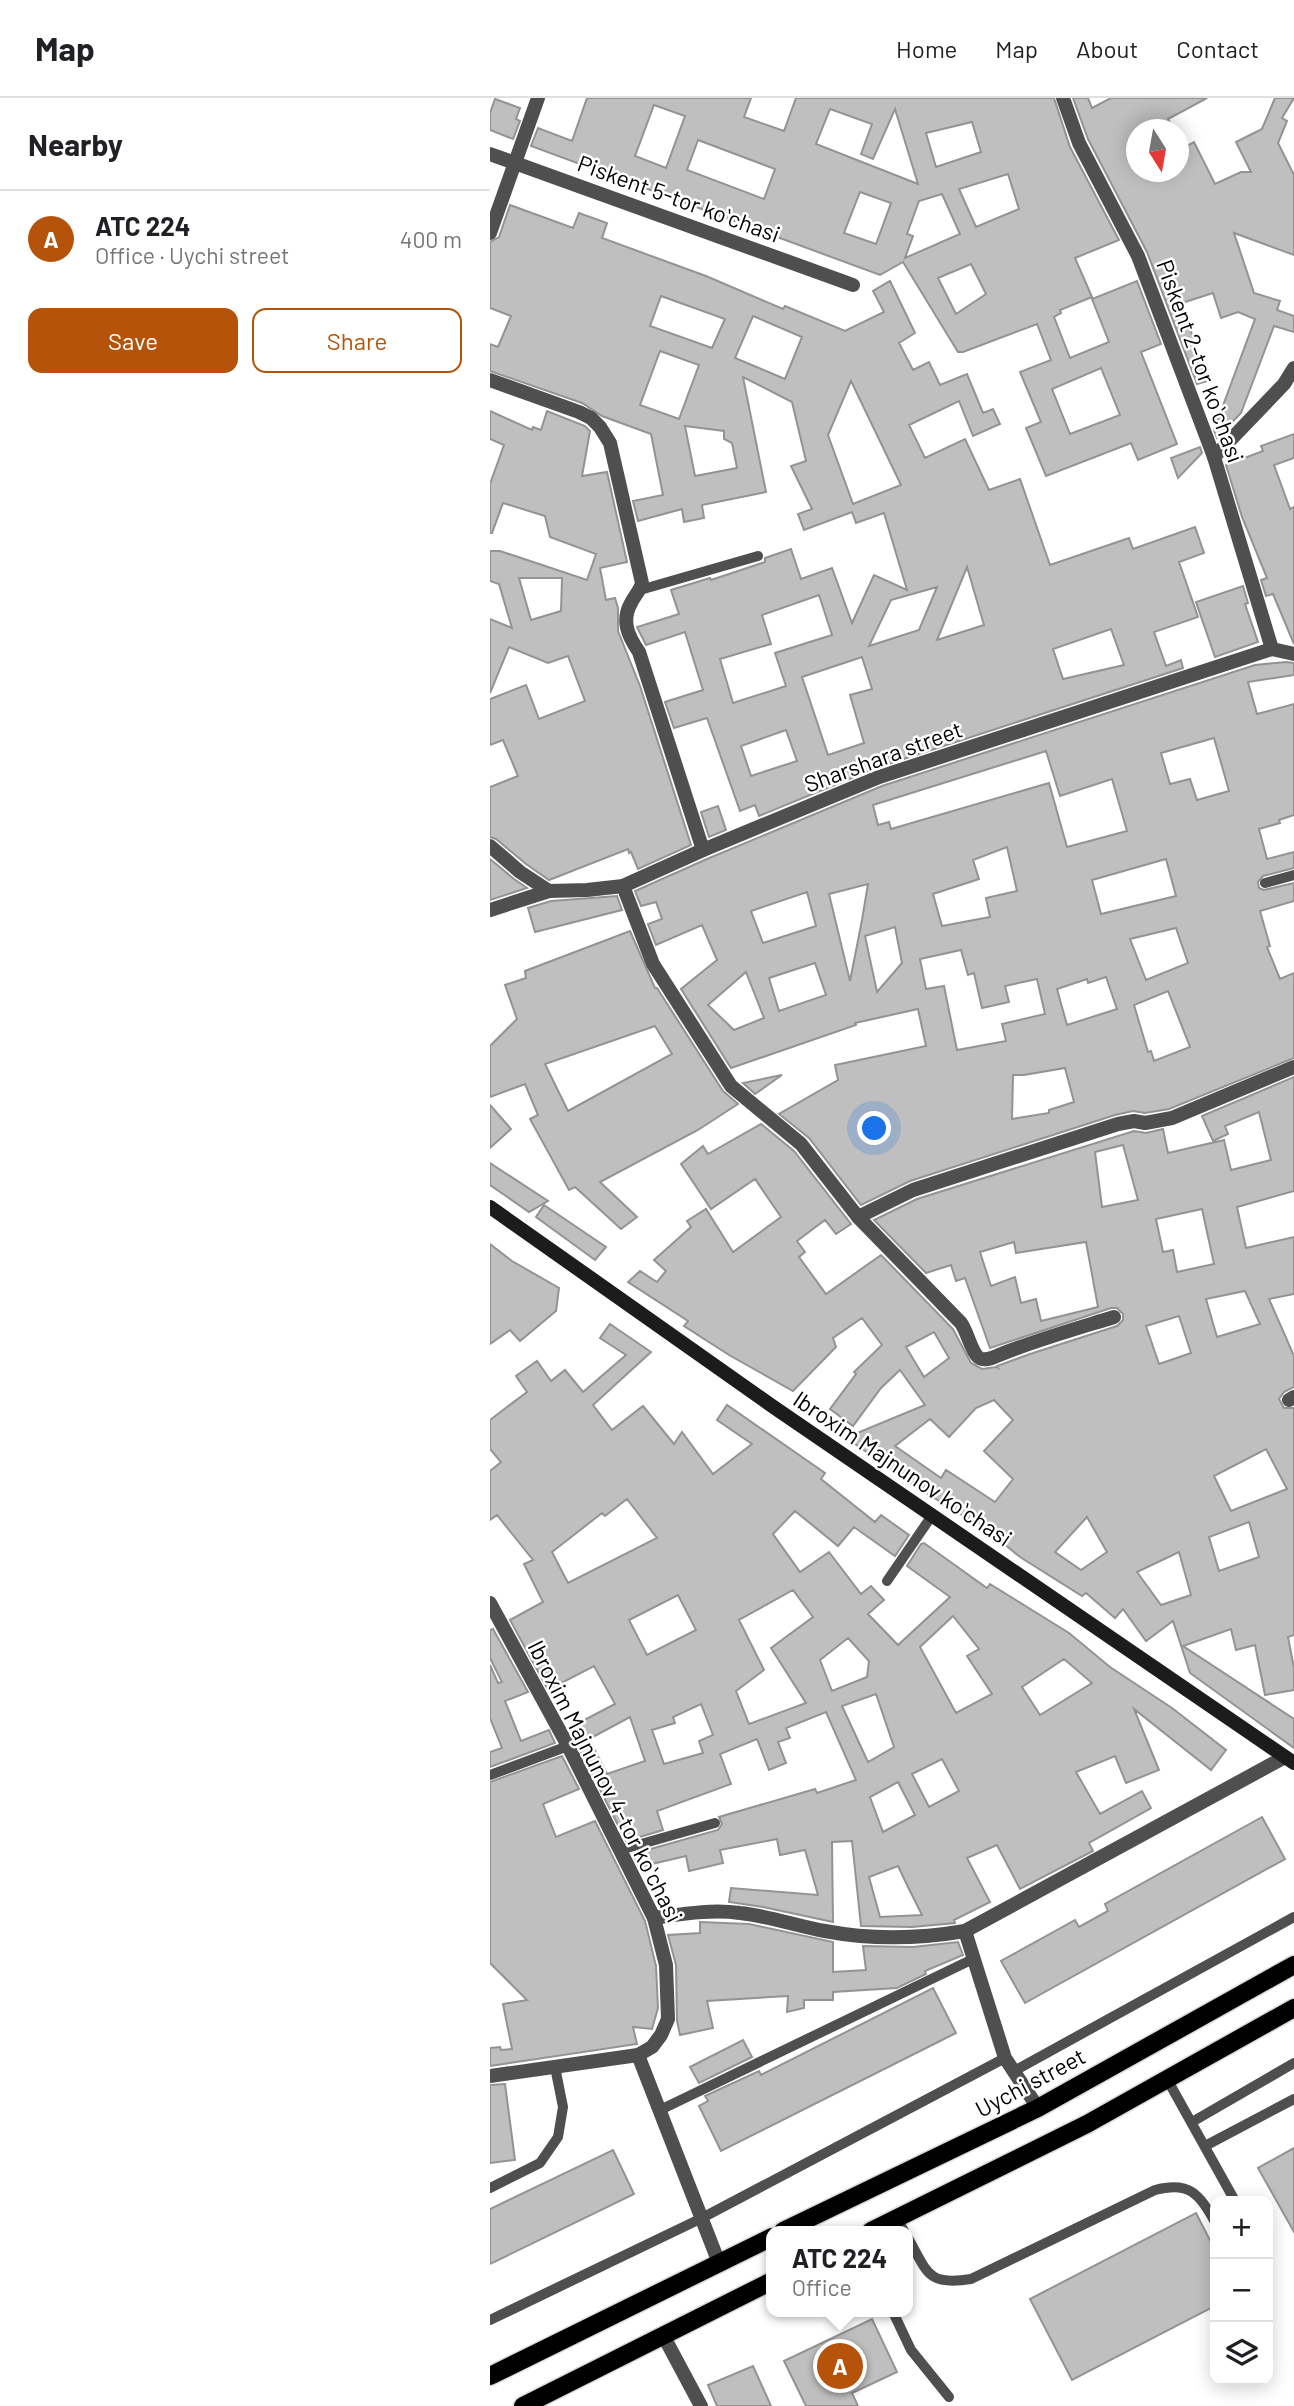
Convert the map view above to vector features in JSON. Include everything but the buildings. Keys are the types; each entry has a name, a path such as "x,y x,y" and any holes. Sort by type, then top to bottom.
{"main road":[{"name":"Uychi street","path":"792,2226 1038,2108 1294,1965"},
{"path":"901,2225 1294,2008"},
{"path":"490,2376 766,2239"},
{"path":"523,2406 766,2284"}],"street":[{"path":"490,233 538,98"},
{"name":"Piskent 2-tor koʻchasi","path":"1063,98 1079,143 1138,256 1214,457 1272,649"},
{"name":"Piskent 5-tor koʻchasi","path":"490,154 853,285"},
{"path":"1214,457 1284,384 1294,368"},
{"path":"490,380 579,412 590,418 610,443 640,570 640,590 627,610 627,630 639,652 704,850"},
{"path":"1272,649 1294,654"},
{"name":"Sharshara street","path":"490,910 549,891 623,886 879,777 1272,649"},
{"path":"490,846 520,872 549,891"},
{"path":"623,886 653,964 731,1086 801,1144 858,1217 961,1323 976,1355 991,1359 1030,1343 1114,1317"},
{"path":"858,1217 913,1190 1105,1128 1134,1121 1145,1123 1172,1118 1294,1067"},
{"name":"Ibroxim Majnunov koʻchasi","path":"490,1207 775,1409 933,1514 1289,1760"},
{"name":"Ibroxim Majnunov 4-tor koʻchasi","path":"490,1602 568,1746 654,1918 666,1965 668,2019 662,2035 652,2047 638,2055"},
{"path":"654,1918 698,1912 738,1912 826,1932 886,1938 924,1938 965,1931 1289,1760"},
{"path":"965,1931 1005,2058 1038,2108"},
{"path":"490,2076 638,2055 719,2263"},
{"path":"663,2335 696,2404"}],"lane":[{"path":"640,590 758,556"},
{"path":"1265,883 1294,874"},
{"path":"887,1581 933,1514"},
{"path":"490,1775 568,1746"},
{"path":"620,1850 715,1823"},
{"path":"1014,2071 1294,1917"},
{"path":"660,2110 973,1959"},
{"path":"490,2320 702,2218 1005,2058"},
{"path":"1192,2122 1294,2063"},
{"path":"490,2188 540,2163 558,2137 562,2108 555,2067"},
{"path":"1167,2079 1233,2196"},
{"path":"1205,2146 1294,2099"},
{"path":"913,2247 928,2274 936,2280 952,2282 971,2279 1155,2190 1172,2186 1187,2189 1200,2197 1210,2214"},
{"path":"895,2317 911,2350 949,2397"}],"place":[{"name":"ATC 224","path":"840,2366"}]}
